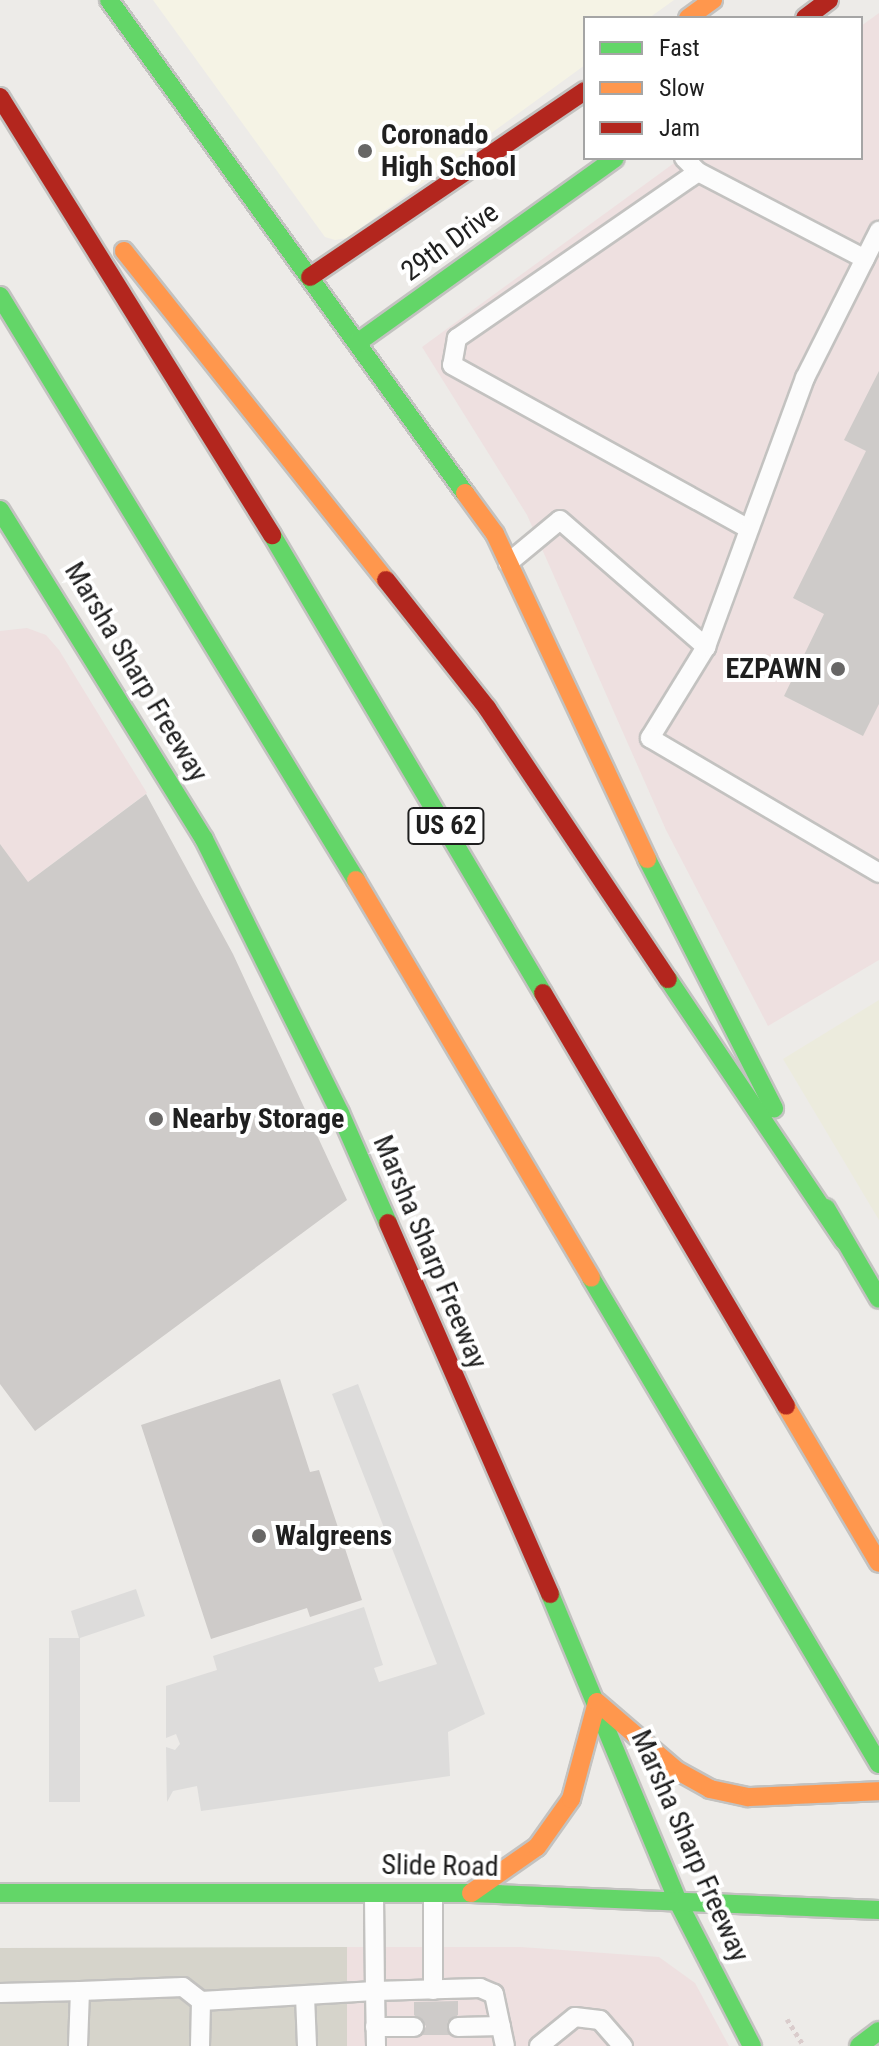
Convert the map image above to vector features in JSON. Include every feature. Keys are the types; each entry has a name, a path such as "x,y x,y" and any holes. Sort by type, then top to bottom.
{"main road":[{"path":"109,0 495,534 679,928 844,1241"},
{"path":"691,16 713,0"},
{"path":"808,16 829,0"},
{"name":"29th Drive","path":"310,277 583,92"},
{"path":"0,96 487,708 844,1241 879,1299"},
{"name":"US 62","path":"0,96 285,556 879,1563"},
{"name":"29th Drive","path":"357,343 612,160"},
{"path":"0,296 202,620 879,1764"},
{"name":"Marsha Sharp Freeway","path":"0,510 28,548 204,839 319,1072 597,1702 678,1902 752,2046"},
{"path":"9,561 28,548"},
{"path":"471,1893 537,1847 571,1799 597,1702 676,1770 710,1789 748,1797 879,1791"},
{"name":"Slide Road","path":"0,1893 471,1893 879,1910"},
{"path":"859,2046 879,2031"}],"lane":[{"path":"686,160 698,172 865,259"},
{"path":"698,172 457,338 452,365 749,529"},
{"path":"879,231 805,378 706,647 650,738 879,873"},
{"path":"508,563 560,520 706,647"},
{"path":"374,1893 376,2037 414,2027"},
{"path":"433,1893 433,1990"},
{"path":"0,1993 183,1987 201,2001 480,1988 494,1994 505,2046"},
{"path":"78,2046 80,1991"},
{"path":"305,1996 307,2046"},
{"path":"200,2046 201,2001"},
{"path":"539,2046 575,2017 600,2020 623,2046"},
{"path":"458,2027 501,2026"}],"path":[{"path":"787,2019 804,2046"}],"shaded area":[{"name":"Coronado High School","path":"153,0 674,0 652,16 583,16 583,66 347,238 335,240 325,237"},
{"path":"879,13 879,960 768,1026 666,830 527,515 422,347 678,160 863,160 863,25"},
{"path":"27,628 46,635 59,650 147,793 0,903 0,631"},
{"path":"879,1000 879,1220 783,1059"},
{"path":"358,1384 485,1714 448,1732 450,1776 201,1811 197,1786 173,1791 167,1802 166,1747 175,1750 180,1744 176,1734 166,1738 166,1686 217,1670 213,1656 364,1607 383,1665 374,1668 379,1682 437,1664 332,1394"},
{"path":"136,1589 145,1616 80,1638 80,1802 49,1802 49,1638 79,1638 71,1611"},
{"path":"347,1947 521,1947 659,1957 695,1983 729,2046 347,2046"},
{"path":"347,1947 347,2046 0,2046 0,1948"}],"building":[{"path":"879,371 879,704 863,736 784,696 824,614 793,598 866,451 844,440"},
{"name":"Nearby Storage","path":"146,794 233,954 347,1200 35,1431 0,1384 0,844 28,882"},
{"name":"Walgreens","path":"280,1379 310,1472 319,1470 362,1600 310,1617 307,1608 211,1639 141,1425"},
{"path":"458,2001 458,2015 447,2022 450,2035 422,2035 426,2026 414,2015 414,2002"}],"traffic: fast":[{"path":"109,0 465,493"},
{"path":"357,343 612,160"},
{"path":"0,296 356,880"},
{"path":"0,510 204,839 340,1113 388,1223"},
{"path":"272,535 543,993"},
{"path":"647,859 774,1108"},
{"path":"668,979 844,1241"},
{"path":"826,1208 879,1299"},
{"path":"591,1278 879,1764"},
{"path":"550,1594 678,1902 752,2046"},
{"path":"0,1893 471,1893 879,1910"},
{"path":"859,2046 879,2031"}],"traffic: slow":[{"path":"691,16 713,0"},
{"path":"124,251 386,580"},
{"path":"465,493 495,534 647,859"},
{"path":"356,880 591,1278"},
{"path":"786,1406 879,1563"},
{"path":"471,1893 537,1847 571,1799 597,1702 676,1770 710,1789 748,1797 879,1791"}],"traffic: jam":[{"path":"808,16 829,0"},
{"path":"310,277 583,92"},
{"path":"0,97 272,535"},
{"path":"386,580 487,708 668,979"},
{"path":"543,993 786,1406"},
{"path":"388,1223 550,1594"}],"place":[{"name":"Coronado High School","path":"365,151"},
{"name":"EZPAWN","path":"838,669"},
{"name":"Nearby Storage","path":"156,1119"},
{"name":"Walgreens","path":"259,1536"}]}
